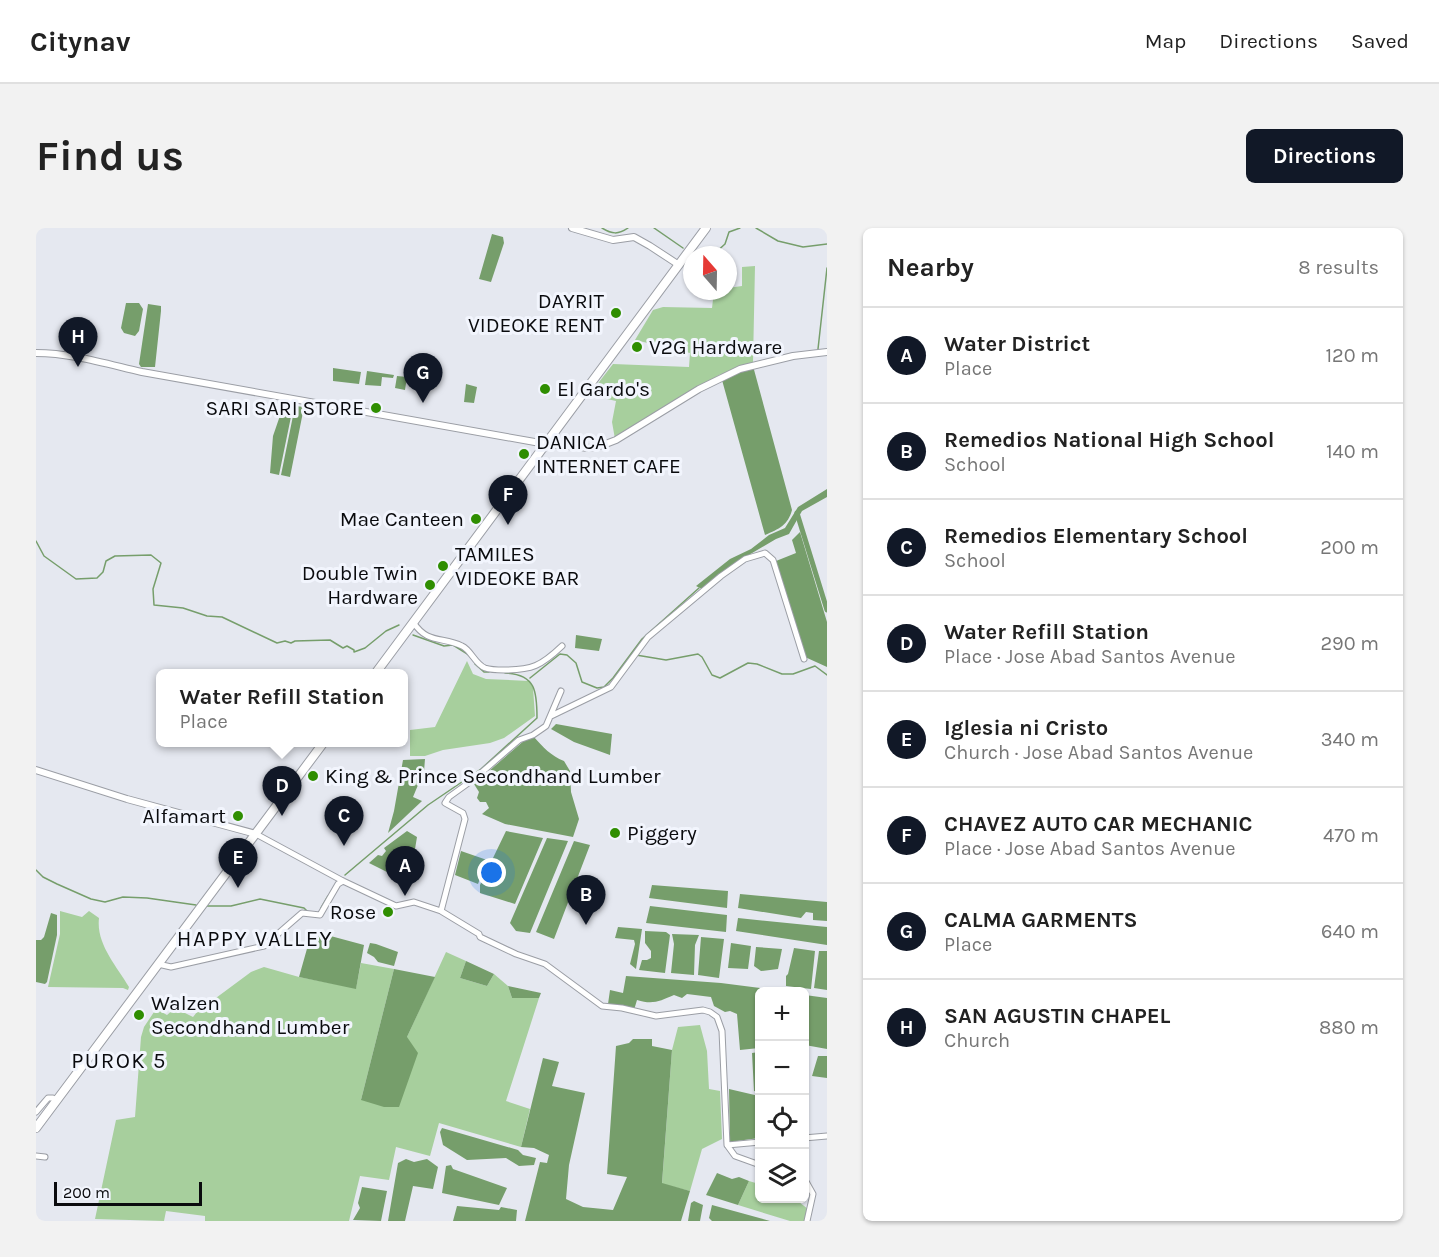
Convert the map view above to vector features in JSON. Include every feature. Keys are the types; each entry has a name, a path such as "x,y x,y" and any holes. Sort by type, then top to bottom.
{"highway":[{"path":"379,669 706,228"},
{"path":"36,1128 320,747"}],"street":[{"path":"572,228 613,240 634,237 679,265"},
{"path":"36,353 68,356 142,372 546,444 589,448 616,440 699,389 740,369 793,356 827,352"},
{"path":"551,716 611,687 648,637 721,576 746,559 765,553 773,560 804,659"},
{"path":"413,622 426,636 465,647 478,663 492,670 526,670 548,659 562,646"},
{"path":"441,911 465,819 463,813 446,803 449,797 474,779 519,740 533,735 546,726 561,691"},
{"path":"36,770 127,799 256,834 343,881 396,906 411,902 441,911 478,933 480,937 516,954 545,964 602,1006 656,1016 703,1010 710,1012 717,1017 722,1030 727,1145 735,1156 755,1164"},
{"path":"158,964 171,967 264,946 302,913 320,915 338,884 343,881"},
{"path":"36,1112 48,1098 57,1101"},
{"path":"809,1138 827,1136"},
{"path":"727,1145 755,1142"},
{"path":"36,1156 45,1157"},
{"path":"807,1221 813,1194 809,1187"}],"shaded area":[{"path":"492,234 503,237 504,243 491,282 479,279"},
{"path":"755,266 753,362 719,375 615,439 612,422 616,401 589,395 613,364 689,367 690,353 635,340 653,310 663,307 712,308 713,300 737,300 737,287 742,286 742,267"},
{"path":"126,303 139,303 143,309 139,331 135,336 124,333 121,328"},
{"path":"148,304 161,306 155,367 141,367 139,364"},
{"path":"753,366 792,510 782,526 765,535 722,380"},
{"path":"333,368 361,372 359,384 333,381"},
{"path":"367,371 394,375 393,378 382,377 381,386 365,385"},
{"path":"397,376 407,377 405,390 395,388"},
{"path":"466,384 477,387 474,403 464,402"},
{"path":"284,404 293,405 293,407 279,475 270,473 273,436"},
{"path":"295,406 304,407 290,477 281,475"},
{"path":"827,489 827,497 802,511 789,534 742,559 702,589 696,586 730,559 785,528 798,507"},
{"path":"800,532 827,622 827,667 805,657 776,561 796,553 792,540"},
{"path":"576,635 602,639 599,651 575,648"},
{"path":"467,661 473,674 486,679 529,681 533,688 535,716 504,738 490,743 443,750 425,756 410,756 410,730 435,727"},
{"path":"556,724 612,734 610,755 574,742 551,729"},
{"path":"534,737 551,754 564,761 570,771 571,792 579,819 573,837 505,824 482,814 489,808 486,802 480,802 477,798 479,792 474,784 526,739"},
{"path":"425,759 423,784 418,785 413,797 422,801 388,833 403,760"},
{"path":"407,831 417,837 409,885 405,879 394,872 389,873 369,863 378,855 382,856 386,851 384,848"},
{"path":"506,831 543,838 515,904 480,893 480,885"},
{"path":"547,838 568,841 530,933 516,931 510,923"},
{"path":"574,841 590,845 554,939 536,932"},
{"path":"461,851 487,860 478,884 455,875"},
{"path":"652,885 728,891 727,908 649,898"},
{"path":"740,894 827,902 827,921 813,920 813,913 806,912 801,918 738,908"},
{"path":"650,906 727,915 726,932 646,923"},
{"path":"60,911 82,917 89,911 99,918 99,928 104,945 129,987 128,990 123,988 48,987 60,934"},
{"path":"51,913 57,915 57,935 45,984 36,982 36,940 44,937"},
{"path":"738,918 827,927 827,945 736,931"},
{"path":"618,927 642,929 636,969 630,964 634,940 615,938"},
{"path":"312,931 364,945 356,989 299,977"},
{"path":"645,931 666,932 670,935 665,973 639,970 642,960 651,958 651,951 645,943"},
{"path":"672,934 699,935 695,945 694,975 671,973 674,944"},
{"path":"701,937 724,939 719,978 698,975"},
{"path":"370,943 398,952 394,966 378,962 367,953"},
{"path":"731,943 751,946 748,969 728,968"},
{"path":"756,947 782,949 778,969 761,971 754,966"},
{"path":"794,948 815,951 811,989 786,986"},
{"path":"819,951 827,951 827,990 814,988"},
{"path":"446,952 466,961 460,978 487,986 494,974 508,986 512,998 539,998 506,1101 530,1109 521,1147 439,1123 430,1156 396,1147 389,1180 360,1176 349,1221 205,1221 205,1216 166,1211 164,1221 95,1219 116,1120 135,1117 141,1037 144,1027 156,1009 167,1015 175,1008 193,1017 251,972 264,967 299,977 356,988 361,963 394,969 361,1100 407,1037"},
{"path":"466,961 494,974 487,986 460,978"},
{"path":"394,969 435,977 407,1037 418,1053 399,1107 384,1107 361,1100"},
{"path":"626,976 755,987 755,1048 740,1050 737,1014 730,1011 725,1012 714,1006 711,997 687,994 682,998 674,995 652,1002 637,1000 634,1010 608,1004 610,990 623,993"},
{"path":"508,986 541,993 539,998 512,998"},
{"path":"809,996 827,998 827,1049 809,1046"},
{"path":"700,1025 707,1051 709,1089 720,1091 722,1139 702,1149 690,1191 662,1184 672,1050 678,1027"},
{"path":"633,1039 652,1039 652,1046 672,1050 662,1183 690,1191 681,1221 525,1221 540,1162 547,1163 549,1155 534,1148 521,1147 543,1058 559,1062 552,1086 585,1093 569,1165 566,1199 583,1207 613,1210 627,1177 607,1174 616,1046 629,1043"},
{"path":"752,1053 755,1053 755,1091 754,1091"},
{"path":"818,1056 827,1056 827,1078 812,1076"},
{"path":"729,1089 755,1095 755,1139 730,1142"},
{"path":"442,1128 518,1150 523,1155 536,1158 534,1165 519,1166 506,1158 467,1160 443,1145 440,1132"},
{"path":"406,1159 414,1162 427,1159 438,1167 433,1189 413,1186 405,1221 388,1221 398,1163"},
{"path":"451,1165 453,1169 507,1188 499,1205 442,1193 446,1166"},
{"path":"717,1173 732,1179 739,1177 749,1181 738,1205 706,1195"},
{"path":"749,1181 755,1183 755,1203 800,1203 808,1209 805,1221 790,1221 738,1205"},
{"path":"362,1187 387,1191 381,1221 353,1220 360,1208 358,1203"},
{"path":"694,1201 703,1205 700,1221 688,1221 691,1203"},
{"path":"712,1205 770,1221 712,1221 709,1218"},
{"path":"457,1206 499,1210 501,1207 517,1210 516,1221 453,1221"}],"waterway":[{"path":"602,228 615,233 628,228"},
{"path":"654,228 683,248"},
{"path":"723,246 729,232 740,228"},
{"path":"756,228 778,241 803,247 827,244"},
{"path":"818,349 827,268"},
{"path":"797,513 827,610"},
{"path":"36,541 44,556 76,579 97,578 103,572 106,561 115,556 151,555 161,563 153,589 154,605 183,608 207,616 222,617 277,643 330,640 343,648 347,646 354,652 365,648 386,631 399,625"},
{"path":"530,678 560,654 567,655 576,663 582,682 597,688 604,687 642,639 699,588"},
{"path":"413,635 444,646 453,645 469,655"},
{"path":"636,655 666,660 698,654 712,675 720,678 748,663 757,664 782,674 793,674 815,666 827,675"},
{"path":"475,664 484,672 489,672"},
{"path":"345,875 428,805 481,769 537,718 533,686 523,677 505,673"},
{"path":"36,870 43,877 91,899 105,902 123,897 147,898 196,905"},
{"path":"321,908 328,896"},
{"path":"207,906 231,906 260,899 304,908 307,911"}],"place":[{"name":"DAYRIT VIDEOKE RENT","path":"616,313"},
{"name":"V2G Hardware","path":"637,347"},
{"name":"SAN AGUSTIN CHAPEL","path":"78,367"},
{"name":"El Gardo's","path":"545,389"},
{"name":"CALMA GARMENTS","path":"423,403"},
{"name":"SARI SARI STORE","path":"376,408"},
{"name":"DANICA INTERNET CAFE","path":"524,454"},
{"name":"Mae Canteen","path":"476,519"},
{"name":"CHAVEZ AUTO CAR MECHANIC","path":"508,525"},
{"name":"TAMILES VIDEOKE BAR","path":"443,566"},
{"name":"Double Twin Hardware","path":"430,585"},
{"name":"King & Prince Secondhand Lumber","path":"313,776"},
{"name":"Alfamart","path":"238,816"},
{"name":"Water Refill Station","path":"282,816"},
{"name":"Piggery","path":"615,833"},
{"name":"Remedios Elementary School","path":"344,846"},
{"name":"Iglesia ni Cristo","path":"238,888"},
{"name":"Water District","path":"405,896"},
{"name":"Rose","path":"388,912"},
{"name":"Remedios National High School","path":"586,925"},
{"name":"Walzen Secondhand Lumber","path":"139,1015"}],"district":[{"name":"HAPPY VALLEY","path":"255,939"},
{"name":"PUROK 5","path":"119,1061"}]}
